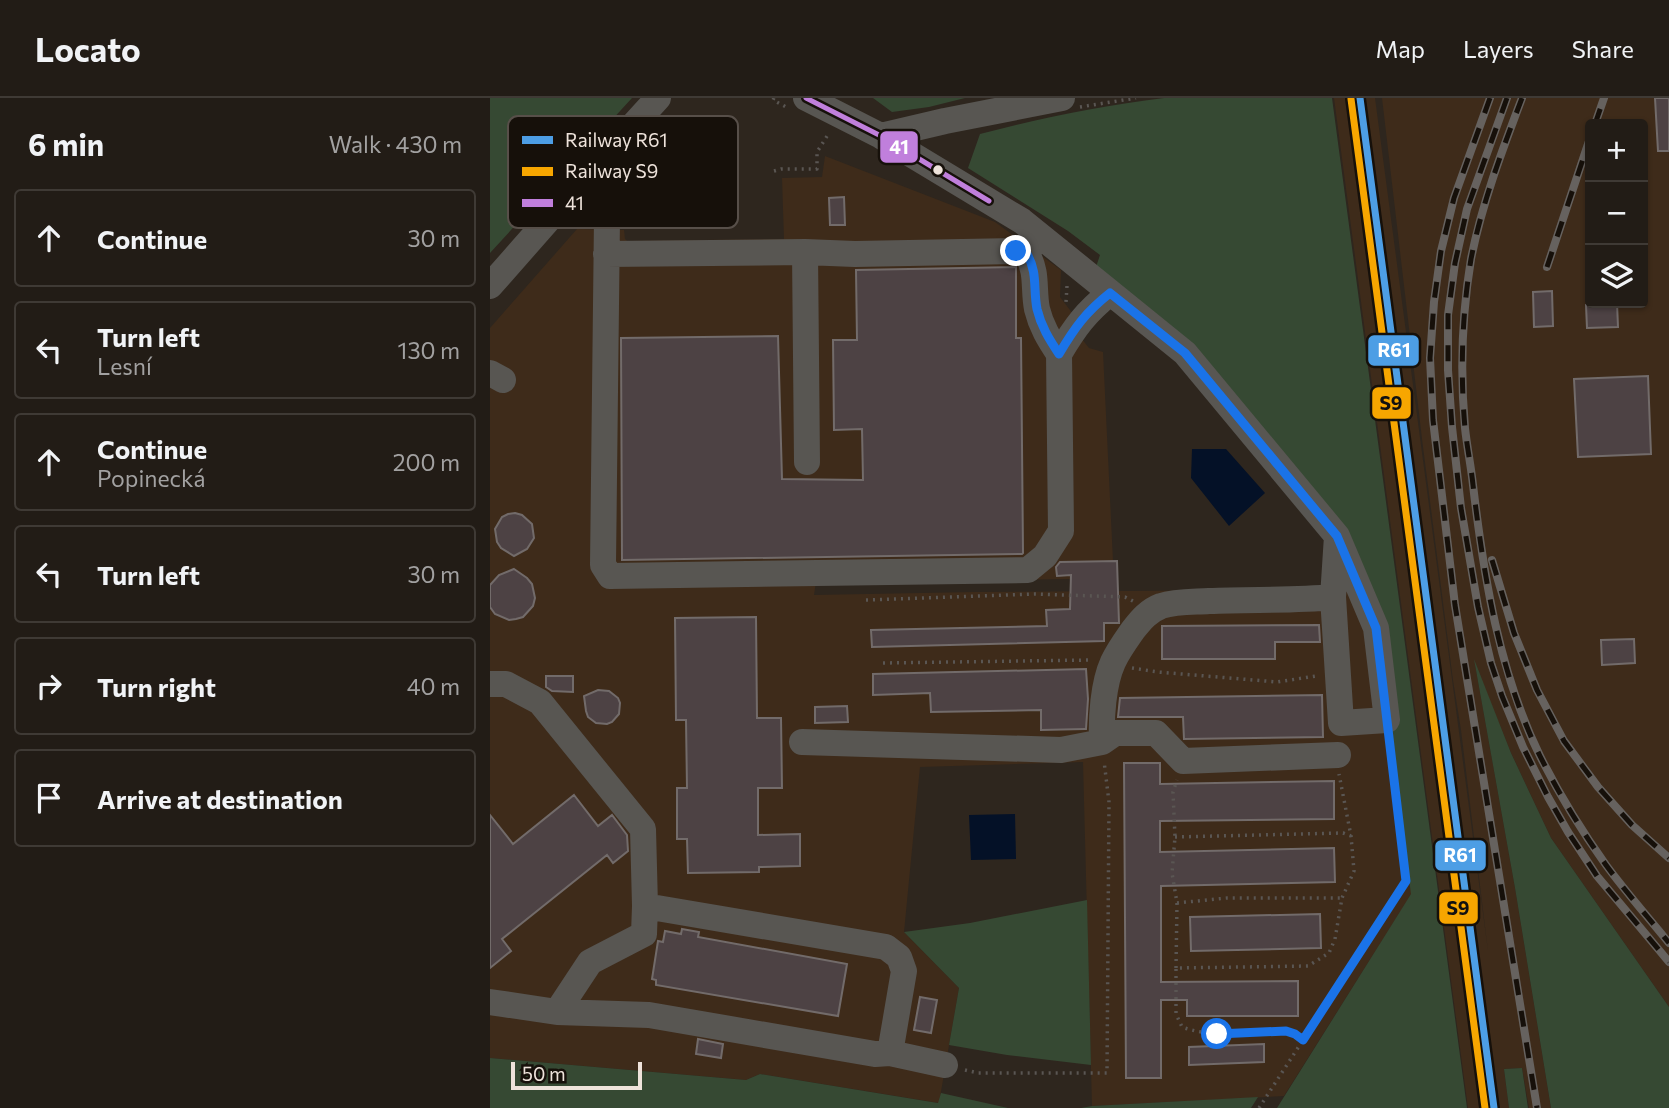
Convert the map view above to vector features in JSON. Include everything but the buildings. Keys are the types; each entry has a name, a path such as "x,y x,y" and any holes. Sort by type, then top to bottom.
{"street":[{"path":"642,116 658,98"},
{"path":"881,136 1062,98"},
{"path":"791,102 881,136 1022,221 1185,353 1337,536 1376,628 1387,720 1341,723 1333,597 1337,536"},
{"path":"490,286 541,228"},
{"path":"606,254 1016,251 1027,254 1034,267 1037,307 1043,330 1059,354 1061,531 1045,556 1028,570 610,576 603,565 606,254 607,228"},
{"path":"805,252 807,462"},
{"path":"1059,354 1089,310 1110,293"},
{"path":"1102,742 1101,721 1112,664 1145,615 1162,606 1185,602 1333,597"},
{"path":"490,684 506,684 540,702 643,829 645,934 590,962 557,1012"},
{"path":"802,742 1061,750 1102,742 1115,733 1156,733 1183,761 1338,755"},
{"path":"645,906 886,947 898,957 904,971 890,1054"},
{"path":"490,1002 557,1012 649,1015 946,1065"}],"path":[{"path":"774,98 773,100 791,102"},
{"path":"1067,280 1066,302 1080,321"},
{"path":"866,600 1035,594 1125,597 1154,611"},
{"path":"1259,1108 1406,881 1387,720"},
{"path":"946,1065 978,1073 1107,1073 1109,802 1102,742"},
{"path":"1176,968 1308,966 1329,953 1335,939 1342,898 1354,870 1338,755"},
{"path":"1183,761 1173,792 1175,837 1172,873 1177,903 1176,1014 1182,1027 1197,1032 1217,1034 1286,1031 1303,1040"},
{"path":"1175,837 1343,833 1351,836"},
{"path":"1177,903 1227,898 1342,898"}],"shaded area":[{"path":"1334,98 1375,98 1488,951 1422,439 1382,98 1669,98 1669,1007 1551,838 1511,753 1475,664 1551,1108 1529,1108 1522,1068 1504,1069 1509,1108 1468,1108"},
{"path":"825,156 995,222 1061,270 1060,297 1073,314 1067,320 1089,348 1103,352 1113,561 1071,562 1071,579 816,582 814,595 1290,590 1372,586 1412,893 1284,1096 1092,1106 1083,762 920,767 904,932 959,988 939,1103 760,1074 746,1080 490,1058 490,328 577,229 624,230 627,241 784,239 782,178 822,177"}],"green space":[{"path":"490,98 632,98 616,116 508,116 508,228 513,228 490,253"},
{"path":"873,98 965,98 892,112"},
{"path":"1164,98 1332,98 1467,1108 1277,1108 1411,894 1376,628 1337,536 1096,267 1100,255 1068,231 968,168 980,134 1071,113"},
{"path":"1474,659 1511,753 1551,838 1669,1007 1669,1108 1551,1108"},
{"path":"1087,900 1091,1065 949,1045 959,988 904,932 970,923"},
{"path":"490,1058 746,1080 760,1074 938,1103 941,1093 1008,1108 490,1108"},
{"path":"1522,1068 1528,1108 1509,1108 1504,1069"},
{"path":"1258,1097 1251,1108 1081,1108 1092,1106"}],"water":[{"path":"1192,449 1226,449 1265,493 1229,526 1191,478"},
{"path":"1015,814 1016,859 971,860 969,815"}],"railway":[{"path":"1490,98 1454,198 1441,251 1430,358 1433,420 1455,605 1537,1108"},
{"path":"1507,98 1467,209 1455,263 1448,315 1452,427 1461,508 1478,607 1502,696 1548,797 1597,876 1669,962"},
{"path":"1522,98 1481,218 1471,259 1464,322 1465,428 1482,555 1504,658 1526,724 1540,756 1597,852 1669,943"},
{"path":"1597,119 1604,98"},
{"path":"1547,267 1585,153"},
{"path":"1492,560 1514,633 1537,690 1564,741 1598,787 1632,825 1669,858"}],"rail line":[{"name":"R61","path":"1360,98 1494,1108"},
{"name":"S9","path":"1351,99 1485,1108"}],"transit line":[{"name":"41","path":"806,98 881,136 989,201"}],"route":[{"path":"1016,251 1027,254 1034,267 1037,307 1043,330 1059,354 1089,310 1110,293 1185,353 1337,536 1376,628 1406,881 1303,1040 1286,1031 1217,1034"}]}
